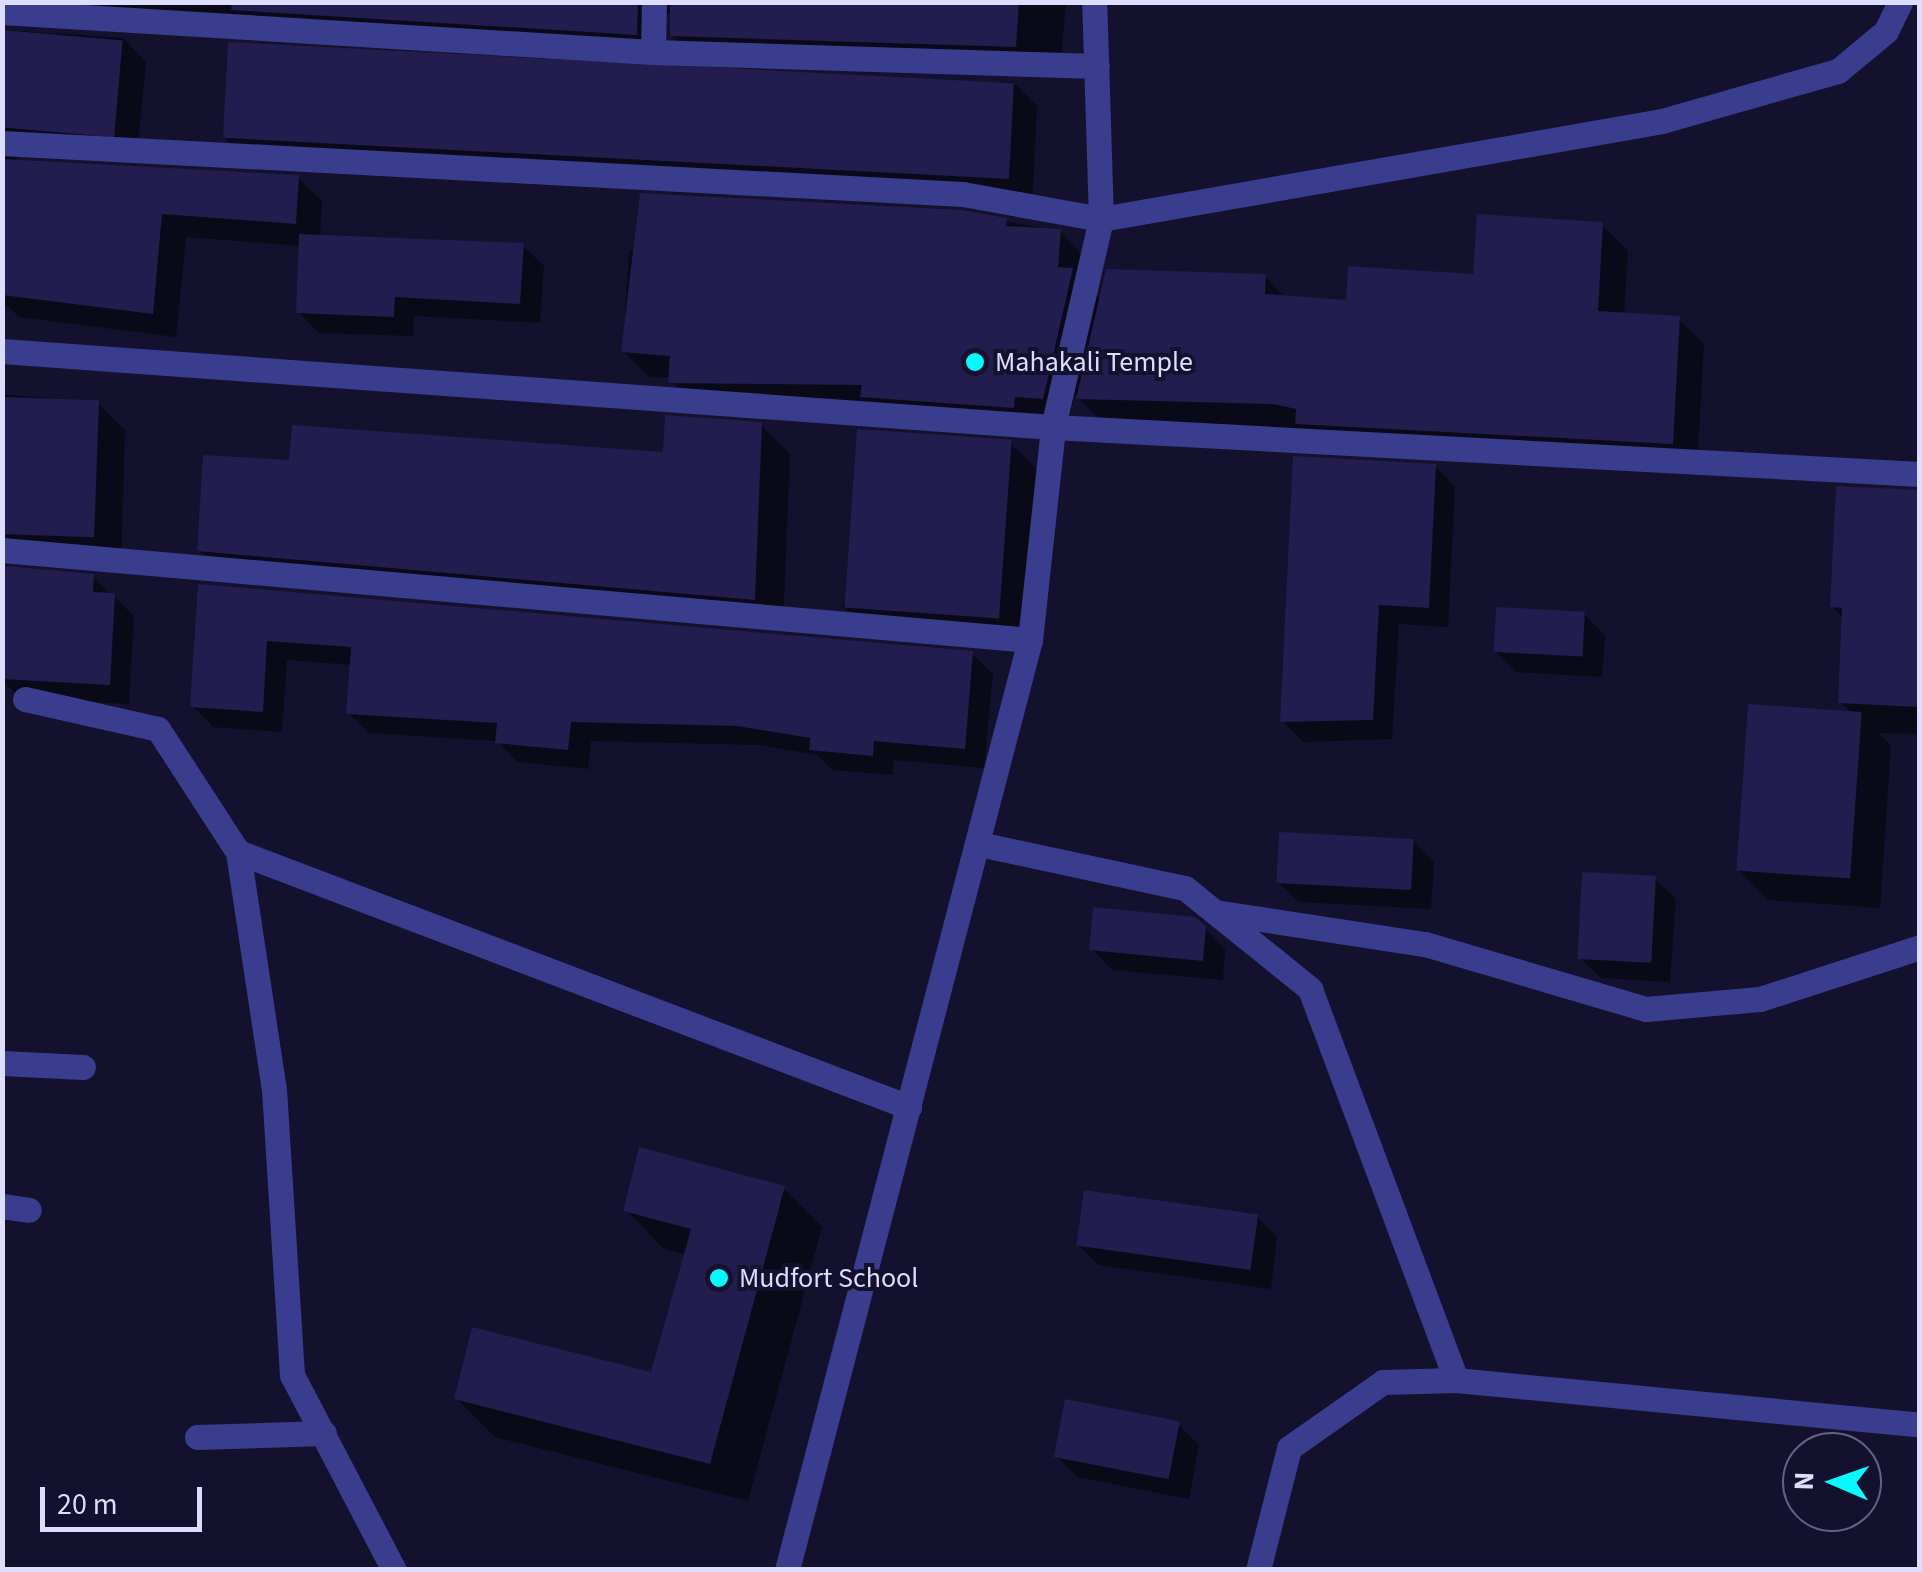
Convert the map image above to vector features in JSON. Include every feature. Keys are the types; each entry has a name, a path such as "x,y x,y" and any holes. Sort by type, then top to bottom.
{"street":[{"path":"652,52 654,2"},
{"path":"787,1570 1030,640 1053,426 1101,219 1094,2"},
{"path":"2,143 962,194 1101,219 1662,120 1838,71 1886,31 1900,2"},
{"path":"2,12 652,52 1097,66"},
{"path":"2,351 1053,426 1920,474"},
{"path":"2,550 1030,640"},
{"path":"25,699 158,728 238,852 274,1089 292,1375 394,1570"},
{"path":"979,844 1185,888 1310,989 1456,1380"},
{"path":"238,852 909,1107"},
{"path":"1215,912 1425,944 1646,1009 1760,999 1920,947"},
{"path":"2,1062 83,1067"},
{"path":"2,1206 30,1210"},
{"path":"1258,1570 1289,1448 1383,1382 1456,1380 1920,1425"},
{"path":"197,1437 324,1433"}],"building":[{"path":"232,2 638,2 637,35 231,10"},
{"path":"670,2 1019,2 1016,47 670,36"},
{"path":"2,30 123,41 114,137 2,127"},
{"path":"228,42 1014,83 1009,179 223,138"},
{"path":"2,159 299,175 296,224 162,214 153,314 2,295"},
{"path":"640,193 961,210 1007,218 1006,226 1061,229 1058,267 1073,268 1043,399 1015,397 1014,408 860,397 862,385 668,383 670,356 621,352"},
{"path":"1477,214 1603,222 1598,311 1680,316 1673,444 1295,424 1296,409 1273,404 1076,399 1106,269 1266,274 1265,294 1346,300 1348,266 1473,274"},
{"path":"299,234 524,243 520,304 395,297 394,317 296,313"},
{"path":"3,397 99,400 94,537 2,534"},
{"path":"665,415 762,422 755,600 197,551 203,455 289,460 292,425 663,452"},
{"path":"857,429 1012,440 999,618 845,608"},
{"path":"1293,456 1436,464 1429,608 1379,605 1373,720 1280,722"},
{"path":"1836,486 1920,490 1920,707 1838,703 1842,608 1830,607"},
{"path":"4,566 94,574 93,592 115,593 110,685 2,679"},
{"path":"198,584 973,651 965,749 874,741 873,756 809,750 810,738 737,726 571,722 568,750 495,743 497,723 346,714 351,647 267,641 263,712 190,707"},
{"path":"1496,607 1585,612 1583,657 1494,652"},
{"path":"1748,704 1862,712 1850,879 1736,871"},
{"path":"1279,832 1414,839 1411,890 1276,883"},
{"path":"1582,872 1656,876 1651,963 1577,959"},
{"path":"1093,907 1195,917 1206,926 1203,961 1089,950"},
{"name":"Mudfort School","path":"639,1147 785,1186 710,1464 454,1399 472,1327 651,1372 691,1229 623,1211"},
{"path":"1084,1190 1258,1214 1250,1270 1076,1245"},
{"path":"1065,1399 1180,1421 1169,1479 1054,1457"}],"place":[{"name":"Mahakali Temple","path":"975,362"},
{"name":"Mudfort School","path":"719,1278"}]}
